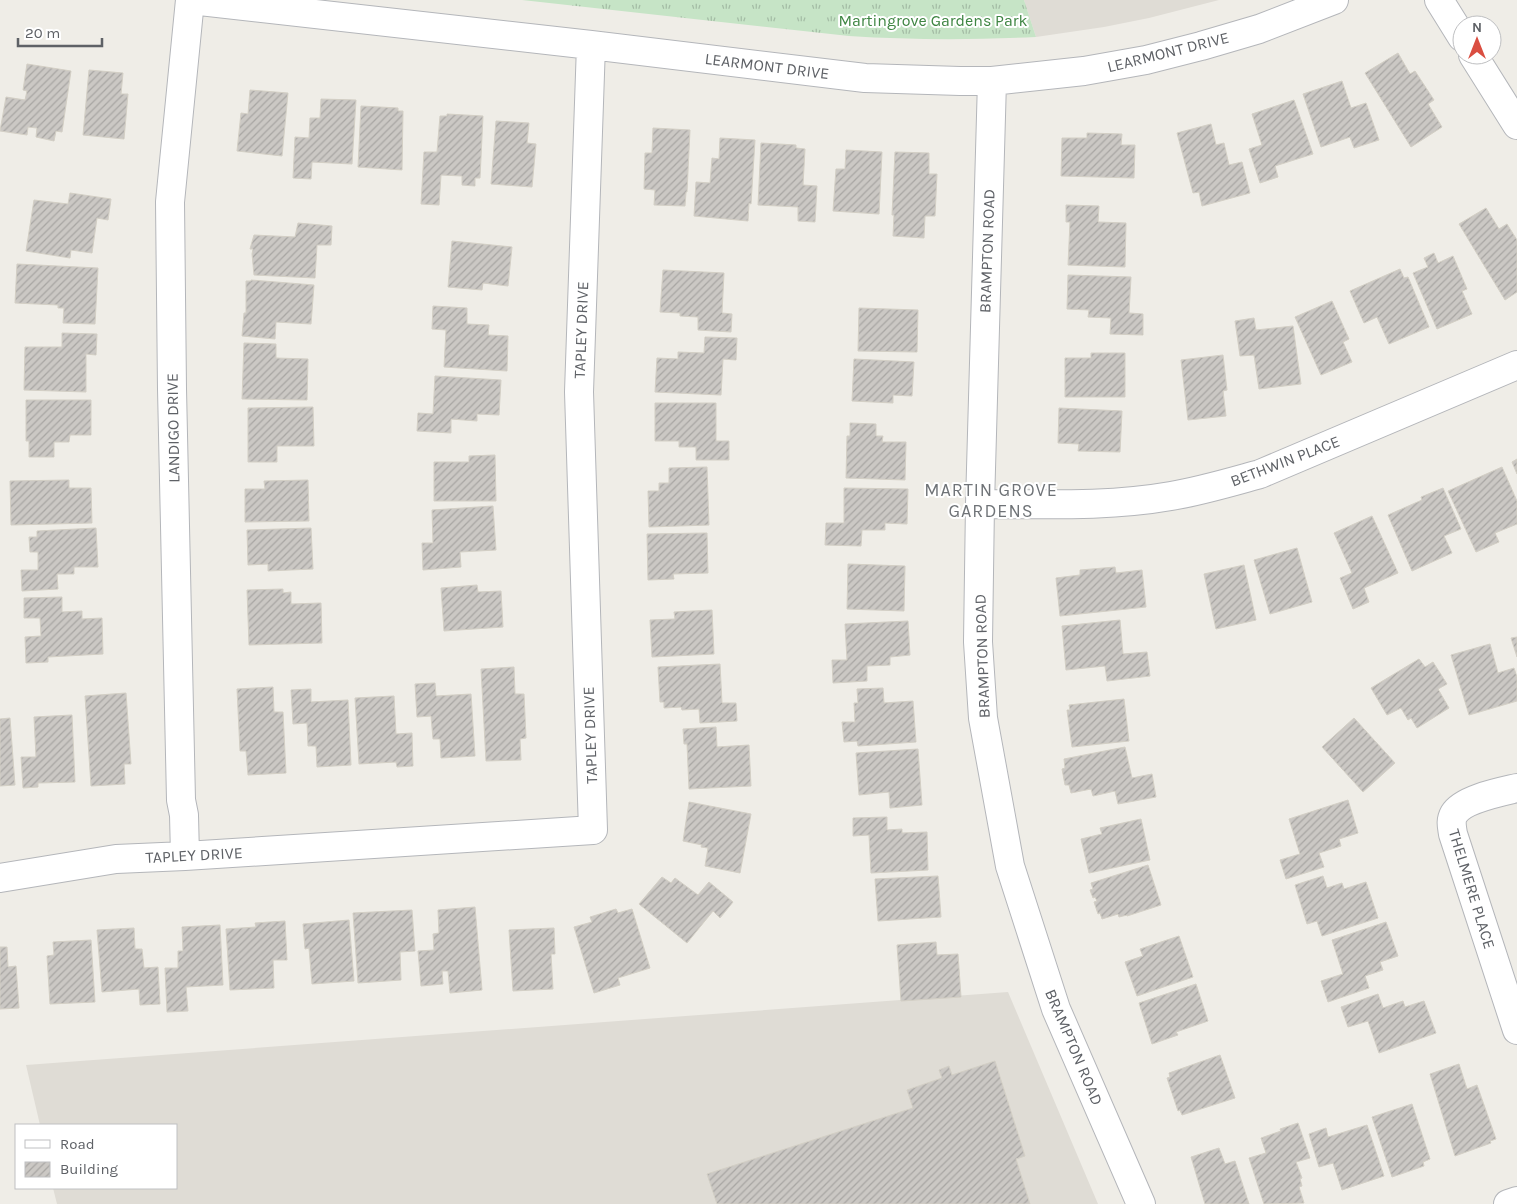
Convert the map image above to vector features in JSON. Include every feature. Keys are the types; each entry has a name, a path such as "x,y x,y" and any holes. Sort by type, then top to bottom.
{"street":[{"name":"LEARMONT DRIVE","path":"190,0 865,78 992,81 1084,72 1146,60 1259,29 1334,0"},
{"name":"LANDIGO DRIVE","path":"185,856 184,815 181,800 170,202 190,0"},
{"path":"1439,0 1452,21"},
{"name":"TAPLEY DRIVE","path":"0,878 116,859 593,830 579,392 591,45"},
{"path":"1479,65 1517,125"},
{"name":"BRAMPTON ROAD","path":"992,81 978,642 983,718 1010,866 1056,1009 1141,1204"},
{"name":"BETHWIN PLACE","path":"980,504 1115,502 1171,496 1219,486 1260,474 1517,365"},
{"name":"THELMERE PLACE","path":"1517,788 1465,804 1454,813 1452,822 1453,834 1517,1030"},
{"path":"1508,1204 1517,1201"}],"shaded area":[{"path":"1024,0 1219,0 1149,18 1036,37"},
{"path":"1008,992 1098,1204 57,1204 53,1189 178,1189 178,1124 40,1124 26,1065"}],"green space":[{"name":"Martingrove Gardens Park","path":"522,0 1024,0 1036,37 942,39 849,36"}],"building":[{"path":"1398,53 1410,74 1415,71 1434,100 1428,104 1442,127 1411,147 1365,73"},
{"path":"27,64 71,71 62,132 56,131 54,141 36,137 37,128 28,127 27,135 0,131 6,97 25,100 27,91 23,90"},
{"path":"89,70 123,73 121,94 128,94 124,139 83,135"},
{"path":"1342,81 1351,108 1366,103 1379,140 1354,148 1350,137 1321,147 1303,94"},
{"path":"250,90 288,93 282,156 237,151 241,113 248,114"},
{"path":"321,99 356,100 352,164 312,162 311,179 293,178 295,137 309,138 310,118 320,118"},
{"path":"1294,100 1313,154 1275,166 1278,177 1260,183 1249,149 1262,145 1252,114"},
{"path":"361,106 398,108 398,111 403,111 402,170 358,167"},
{"path":"447,114 483,116 480,178 475,178 475,186 462,185 462,176 441,175 439,205 421,204 424,152 437,152 440,116 447,116"},
{"path":"496,121 529,123 527,143 536,144 532,187 491,184"},
{"path":"1211,124 1216,145 1224,143 1229,165 1242,162 1250,193 1202,206 1199,192 1193,193 1177,133"},
{"path":"653,128 690,130 685,206 654,205 655,190 644,189 645,153 652,153"},
{"path":"1087,133 1122,134 1121,145 1135,145 1134,178 1061,176 1062,138 1087,138"},
{"path":"720,138 755,140 751,204 749,203 748,221 694,216 696,182 710,183 712,158 719,159"},
{"path":"761,143 796,145 796,148 805,149 803,185 817,186 815,222 798,221 798,207 758,205"},
{"path":"846,150 882,152 879,214 833,211 836,169 845,169"},
{"path":"895,152 929,153 929,174 937,174 935,216 925,216 924,238 893,236"},
{"path":"70,193 111,199 108,220 97,218 92,253 71,250 70,258 26,251 34,200 68,204"},
{"path":"1066,205 1099,206 1098,222 1126,223 1125,267 1068,265 1070,222 1066,222"},
{"path":"1486,208 1499,229 1507,224 1517,240 1517,292 1505,300 1459,224"},
{"path":"298,223 332,226 331,245 317,245 315,278 254,275 253,249 250,249 254,235 295,237"},
{"path":"452,241 512,247 508,286 483,283 482,290 448,287"},
{"path":"1434,253 1438,263 1453,256 1467,289 1462,291 1472,314 1437,329 1413,273 1428,267 1424,258"},
{"path":"17,264 98,268 95,324 63,323 64,308 58,308 58,305 15,303"},
{"path":"1400,269 1404,278 1408,277 1429,327 1389,344 1377,317 1364,323 1350,291"},
{"path":"663,270 724,273 722,313 732,314 731,332 698,330 698,317 680,316 680,313 660,312"},
{"path":"1068,275 1131,277 1129,313 1143,314 1143,335 1110,334 1111,318 1088,317 1089,310 1067,309"},
{"path":"246,281 314,285 311,324 276,322 275,339 242,336 244,313 246,313"},
{"path":"1332,301 1349,339 1343,342 1352,362 1321,375 1295,317"},
{"path":"433,306 467,308 467,324 489,325 488,335 508,336 507,371 444,367 446,330 432,329"},
{"path":"859,308 918,310 917,352 858,351"},
{"path":"1254,318 1256,330 1293,326 1301,384 1259,389 1254,355 1240,356 1235,321"},
{"path":"62,333 97,334 96,355 86,354 86,392 24,390 25,347 62,347"},
{"path":"705,337 737,338 736,360 723,359 721,395 655,392 657,358 678,359 678,352 704,353"},
{"path":"244,343 276,344 276,358 308,359 307,400 242,399"},
{"path":"1091,353 1125,353 1125,397 1065,397 1065,358 1091,358"},
{"path":"1223,355 1227,390 1223,391 1226,416 1188,420 1181,360"},
{"path":"854,359 914,362 912,396 893,395 893,403 852,401"},
{"path":"435,376 501,380 499,415 477,414 477,421 451,419 451,433 417,431 418,413 433,414"},
{"path":"26,400 91,400 91,435 70,435 69,442 54,442 54,457 29,457 29,441 26,441"},
{"path":"655,403 716,403 716,441 729,441 729,460 696,460 696,447 679,447 679,441 655,441"},
{"path":"313,407 314,446 277,446 277,462 248,462 248,408"},
{"path":"1059,408 1122,411 1120,452 1078,451 1079,444 1058,443"},
{"path":"850,423 876,424 876,436 883,436 882,442 906,442 905,480 846,478 847,436 850,436"},
{"path":"495,455 496,501 434,501 434,462 469,462 469,456"},
{"path":"1517,459 1517,474 1512,462"},
{"path":"707,467 709,525 649,527 648,491 659,491 659,483 669,483 669,468"},
{"path":"1502,467 1517,501 1517,524 1495,533 1499,542 1476,552 1448,491"},
{"path":"69,480 69,488 91,488 92,523 11,525 10,481"},
{"path":"308,480 309,521 245,522 245,489 265,489 264,481"},
{"path":"844,488 908,489 907,524 885,523 885,530 862,530 861,546 825,545 826,523 844,523"},
{"path":"1443,488 1461,529 1444,536 1452,553 1412,571 1388,515 1422,500 1421,497"},
{"path":"493,506 496,550 460,552 461,567 423,570 422,543 433,543 432,510"},
{"path":"1372,516 1398,573 1364,588 1369,602 1353,609 1340,578 1352,573 1334,533"},
{"path":"96,528 98,567 74,567 74,574 57,574 58,589 22,591 21,570 38,570 38,552 30,552 29,537 37,537 37,531"},
{"path":"311,528 313,569 268,571 268,564 248,565 247,530"},
{"path":"707,533 708,573 673,574 674,579 648,580 647,534"},
{"path":"1297,548 1312,602 1270,614 1254,560"},
{"path":"848,564 905,566 904,611 847,609"},
{"path":"1244,565 1256,620 1216,629 1204,574"},
{"path":"1115,567 1116,573 1142,570 1146,607 1060,616 1056,578 1080,575 1080,570"},
{"path":"477,585 478,592 501,591 503,627 444,631 441,588"},
{"path":"283,589 283,593 291,592 291,604 321,603 322,643 249,645 247,590"},
{"path":"62,597 62,612 82,611 82,619 102,618 103,654 48,657 48,662 26,663 25,637 41,636 40,618 24,618 24,598"},
{"path":"712,610 714,654 652,657 650,620 675,619 674,612"},
{"path":"1120,620 1123,654 1147,652 1150,676 1107,681 1105,666 1066,670 1062,626"},
{"path":"908,621 910,655 890,657 890,665 867,666 867,681 833,683 832,660 847,660 845,624"},
{"path":"1517,637 1517,657 1511,638"},
{"path":"1490,644 1498,673 1514,668 1517,677 1517,701 1469,715 1451,655"},
{"path":"1419,659 1425,667 1433,662 1447,684 1438,689 1449,708 1417,728 1411,718 1408,720 1401,708 1387,715 1371,688"},
{"path":"720,664 722,703 736,703 737,721 700,723 699,709 664,708 664,702 660,702 658,667"},
{"path":"514,667 515,694 524,694 526,738 520,739 521,760 486,761 481,669"},
{"path":"435,683 436,696 471,694 475,756 441,758 440,739 433,739 431,716 417,717 415,684"},
{"path":"273,687 274,712 283,712 286,773 248,775 246,751 240,751 237,689"},
{"path":"883,688 884,703 913,701 916,742 858,746 857,741 844,742 842,722 855,722 854,703 858,703 857,689"},
{"path":"311,689 311,702 348,700 351,765 317,767 316,746 308,746 307,723 293,724 291,690"},
{"path":"126,693 131,764 124,764 125,784 91,786 85,696"},
{"path":"394,696 396,734 412,733 413,766 397,767 396,762 359,764 355,698"},
{"path":"1124,699 1129,741 1072,747 1067,710 1070,710 1069,705"},
{"path":"72,715 75,782 38,783 38,787 23,788 21,757 36,757 34,717"},
{"path":"10,718 15,785 0,786 0,719"},
{"path":"1354,718 1395,763 1363,792 1322,747"},
{"path":"716,727 717,747 749,745 751,786 689,789 687,744 684,744 683,729"},
{"path":"1125,747 1132,778 1152,774 1156,797 1118,804 1115,791 1093,796 1091,789 1071,793 1069,785 1065,785 1062,769 1065,768 1064,759"},
{"path":"918,749 922,805 890,808 889,792 859,795 856,753"},
{"path":"1348,800 1358,833 1339,839 1341,846 1319,853 1324,867 1286,879 1280,860 1300,854 1289,819"},
{"path":"689,802 751,814 740,873 705,866 708,848 683,841"},
{"path":"887,817 887,830 902,829 902,833 927,832 928,870 871,873 869,835 853,836 853,818"},
{"path":"1141,819 1150,860 1089,873 1081,839 1102,834 1100,828"},
{"path":"1148,865 1161,905 1127,916 1119,917 1118,914 1102,919 1094,902 1097,901 1095,897 1093,898 1090,890 1093,889 1091,883"},
{"path":"938,876 941,917 878,921 875,879"},
{"path":"1323,876 1327,888 1342,883 1344,889 1366,882 1378,918 1322,936 1317,921 1307,924 1295,885"},
{"path":"662,877 671,883 675,878 698,895 709,882 733,902 720,918 713,911 687,943 639,904"},
{"path":"475,907 482,990 450,993 448,971 442,971 443,984 421,986 418,951 434,950 433,934 439,933 438,910"},
{"path":"616,909 618,913 632,909 650,968 618,978 620,985 594,993 574,927 592,922 590,917"},
{"path":"412,910 415,951 400,952 401,980 358,983 353,913"},
{"path":"349,920 354,981 312,984 309,948 305,949 303,924"},
{"path":"285,921 287,960 273,960 274,988 230,990 226,929 256,927 255,923"},
{"path":"1386,922 1398,956 1380,962 1383,970 1365,976 1369,988 1328,1002 1321,981 1343,974 1332,940"},
{"path":"220,925 223,985 186,987 188,1011 167,1012 165,968 178,968 178,951 183,951 182,927"},
{"path":"134,928 135,949 142,949 144,968 158,967 160,1004 140,1005 139,989 102,992 97,930"},
{"path":"554,928 555,954 551,954 553,989 513,991 509,930"},
{"path":"1179,936 1193,977 1137,996 1125,962 1143,956 1140,949"},
{"path":"91,940 95,1002 50,1004 47,956 54,955 53,942"},
{"path":"936,942 937,955 958,954 961,997 901,1001 897,945"},
{"path":"0,947 7,947 8,967 16,966 19,1008 0,1009"},
{"path":"1196,984 1208,1021 1176,1032 1178,1035 1152,1044 1139,1003"},
{"path":"1378,994 1383,1008 1403,1001 1405,1007 1424,1001 1436,1033 1379,1053 1368,1021 1348,1027 1341,1007"},
{"path":"1220,1055 1235,1098 1182,1115 1180,1110 1178,1111 1167,1078 1170,1077 1169,1073"},
{"path":"995,1061 1025,1156 1016,1159 1030,1204 717,1204 707,1174 913,1108 907,1090 942,1078 939,1070 949,1066 952,1075"},
{"path":"1459,1064 1467,1089 1477,1085 1496,1139 1490,1141 1491,1143 1455,1156 1430,1074"},
{"path":"1412,1104 1430,1159 1423,1162 1424,1166 1392,1177 1372,1117"},
{"path":"1298,1123 1310,1158 1296,1162 1302,1178 1300,1179 1302,1186 1299,1187 1304,1203 1264,1204 1249,1158 1266,1153 1261,1138"},
{"path":"1367,1125 1384,1176 1342,1190 1333,1163 1319,1167 1309,1134 1326,1128 1328,1137"},
{"path":"1219,1148 1225,1164 1235,1161 1249,1204 1205,1204 1191,1157"}],"district":[{"name":"MARTIN GROVE GARDENS","path":"991,500"}]}
